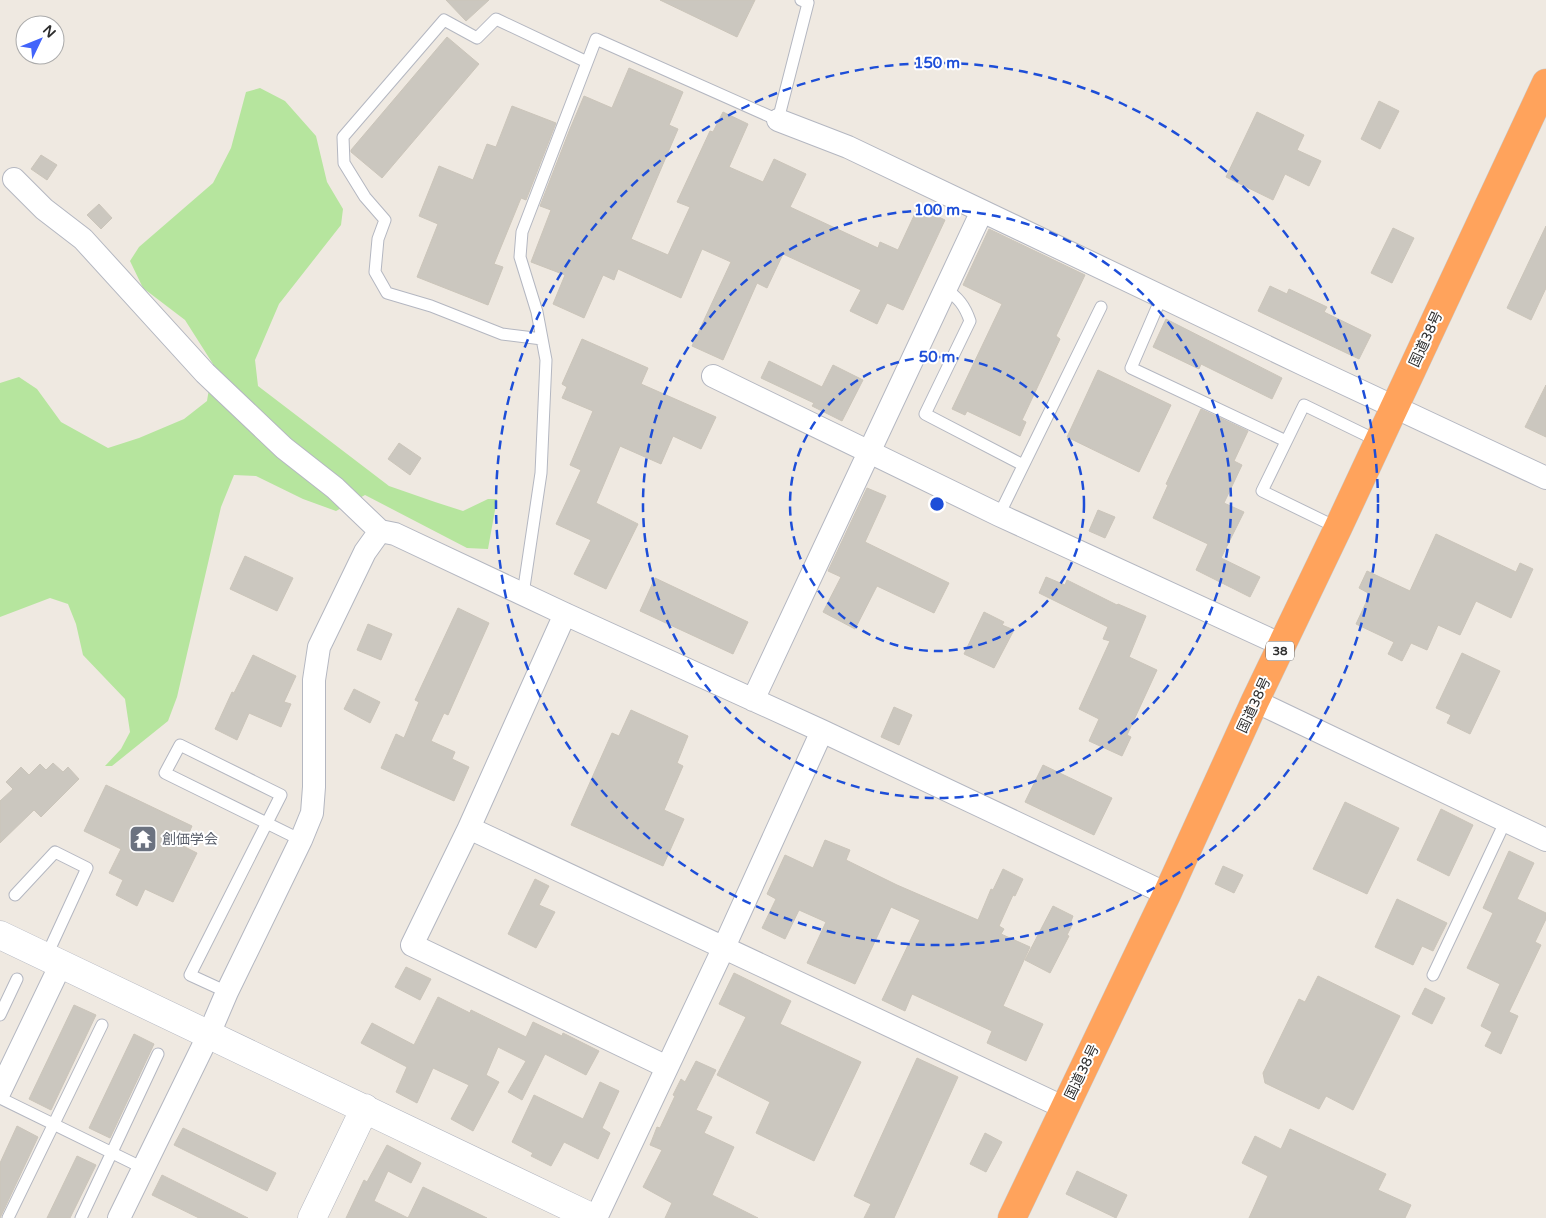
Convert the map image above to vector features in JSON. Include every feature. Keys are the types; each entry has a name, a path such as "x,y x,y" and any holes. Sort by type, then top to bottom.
{"highway":[{"name":"国道38号","path":"1012,1218 1167,894 1255,701 1546,84"}],"street":[{"path":"778,120 848,147 1546,478"},
{"path":"14,179 44,209 83,239 205,373 284,448 335,488 380,531 395,534 1167,894"},
{"path":"753,700 982,211"},
{"path":"713,376 999,515 1282,645"},
{"path":"119,1218 209,1034 312,813 314,787 314,680 319,647 365,552 380,531"},
{"path":"566,614 469,828 412,945 668,1067"},
{"path":"1255,701 1546,840"},
{"path":"0,935 595,1218 668,1067 822,732"},
{"path":"469,828 1065,1108"},
{"path":"0,1091 54,961"},
{"path":"312,1218 365,1108"}],"lane":[{"path":"523,594 541,474 546,360 537,312 520,257 522,232 596,39 778,120 808,3 801,0"},
{"path":"542,339 502,334 431,306 387,292 375,272 378,239 385,220 365,197 344,163 343,137 444,20 477,38 496,19 588,62"},
{"path":"945,289 955,295 966,308 970,321 925,414 1023,465"},
{"path":"1162,296 1130,368 1286,441"},
{"path":"999,515 1101,307"},
{"path":"1338,528 1262,491 1304,405 1378,441"},
{"path":"227,992 190,975 266,824 281,795 180,745 166,773 266,824 301,840"},
{"path":"1433,975 1506,820"},
{"path":"15,895 55,852 87,868 54,961"},
{"path":"0,1014 17,979"},
{"path":"8,1218 102,1025"},
{"path":"81,1218 158,1054"},
{"path":"0,1098 143,1168"}],"green space":[{"path":"260,88 285,101 316,136 327,182 343,209 341,225 279,304 255,360 258,386 389,486 463,511 488,499 497,499 488,549 467,548 365,495 336,511 303,499 256,476 234,475 221,507 177,697 168,721 112,766 105,766 121,749 130,732 125,699 83,655 76,624 68,604 50,598 0,617 0,383 19,377 37,389 61,422 108,448 139,438 184,419 207,401 213,364 185,320 143,288 130,261 139,247 213,183 231,148 246,92"}],"building":[{"path":"446,0 489,0 466,21"},
{"path":"660,0 755,0 737,37"},
{"path":"447,37 479,64 382,178 351,150"},
{"path":"629,68 683,92 669,125 678,129 631,239 668,255 690,207 677,202 710,131 713,132 723,112 748,124 729,167 763,182 774,159 806,174 790,207 878,248 880,242 898,250 918,207 945,220 903,310 887,303 877,324 850,311 861,290 783,254 767,288 757,283 723,360 692,346 731,262 702,249 681,298 618,269 614,280 603,275 584,318 553,304 565,275 531,262 551,210 540,206 584,96 612,108"},
{"path":"1379,101 1399,111 1380,149 1361,139"},
{"path":"512,106 556,123 526,200 521,198 494,264 503,267 488,305 417,277 438,224 419,216 439,166 473,180 487,144 496,147"},
{"path":"1257,112 1304,135 1297,150 1321,161 1309,186 1285,174 1273,200 1226,177"},
{"path":"41,155 57,165 47,180 31,169"},
{"path":"99,204 112,218 101,229 87,215"},
{"path":"1546,226 1546,288 1531,320 1507,308"},
{"path":"1393,228 1414,238 1392,283 1371,273"},
{"path":"989,229 1085,275 1056,336 1060,339 1022,420 1026,422 1020,436 967,411 965,415 952,409 1002,304 963,285"},
{"path":"1270,286 1287,294 1289,289 1327,307 1324,312 1371,335 1359,359 1258,311"},
{"path":"1166,319 1282,378 1272,399 1201,364 1199,369 1153,347"},
{"path":"582,339 648,368 641,384 716,417 701,449 673,436 661,464 620,446 596,503 638,524 606,589 574,574 591,540 556,524 581,470 570,465 593,411 562,398 567,387 562,384"},
{"path":"769,361 822,387 833,365 863,380 842,421 812,406 814,403 761,378"},
{"path":"1098,370 1171,405 1139,472 1067,437"},
{"path":"1546,385 1546,437 1525,427"},
{"path":"1201,409 1248,431 1234,461 1242,465 1224,503 1244,512 1221,558 1260,577 1250,597 1196,570 1208,544 1153,518 1168,485 1166,484"},
{"path":"399,443 421,458 410,475 388,459"},
{"path":"867,488 886,496 865,542 949,583 934,613 877,586 855,629 823,612 841,577 828,571"},
{"path":"1098,510 1115,517 1105,538 1089,531"},
{"path":"1436,534 1516,572 1520,563 1533,569 1511,618 1476,601 1460,635 1438,625 1427,650 1411,643 1402,661 1388,654 1394,642 1356,624 1370,594 1359,588 1367,571 1410,591"},
{"path":"245,556 293,578 277,611 230,589"},
{"path":"1046,577 1065,585 1067,580 1117,605 1146,616 1129,657 1157,670 1127,735 1131,737 1122,756 1089,741 1099,719 1079,709 1110,641 1103,639 1108,627 1039,593"},
{"path":"655,578 748,622 733,654 640,611"},
{"path":"458,608 489,623 448,715 444,713 431,741 455,752 452,759 469,767 454,801 381,768 396,734 404,738 419,702 415,700"},
{"path":"984,612 1004,622 1002,625 1014,630 994,668 964,654"},
{"path":"368,624 392,634 381,660 357,650"},
{"path":"1462,653 1500,671 1470,734 1447,723 1451,715 1436,708"},
{"path":"253,655 296,676 284,702 291,704 281,727 249,713 237,740 215,729 232,692 234,693"},
{"path":"354,689 380,702 370,723 344,709"},
{"path":"894,707 912,715 899,745 881,737"},
{"path":"631,710 688,736 677,763 683,766 664,810 684,819 663,866 571,825 612,733 619,736"},
{"path":"53,763 63,772 68,767 79,779 41,817 34,810 0,843 0,801 13,789 6,782 21,767 29,775 40,764 46,770"},
{"path":"1043,765 1112,798 1094,835 1025,802"},
{"name":"創価学会","path":"106,785 192,826 183,846 197,853 173,902 145,889 137,906 116,895 123,880 109,873 121,849 84,831"},
{"path":"1345,802 1399,828 1367,894 1313,869"},
{"path":"1441,809 1473,825 1449,876 1417,860"},
{"path":"825,840 850,850 846,860 897,885 978,920 991,889 993,890 1003,869 1023,879 1015,896 1013,895 999,926 1004,929 1001,934 1030,947 1003,1006 1043,1024 1026,1061 987,1043 992,1031 912,994 905,1011 882,1000 920,920 891,907 855,984 807,963 826,922 799,910 785,939 762,928 776,899 767,894 785,855 813,868"},
{"path":"1509,851 1534,863 1517,899 1546,913 1546,919 1535,942 1541,945 1509,1012 1518,1016 1501,1054 1485,1046 1492,1032 1481,1026 1500,984 1467,968 1493,913 1483,908"},
{"path":"1223,866 1243,875 1234,893 1215,884"},
{"path":"535,879 549,886 539,905 555,912 536,948 508,934"},
{"path":"1397,899 1447,923 1433,951 1422,946 1413,965 1375,947"},
{"path":"1053,906 1073,916 1070,924 1072,925 1067,935 1069,936 1050,973 1025,960"},
{"path":"406,967 431,979 420,1000 395,987"},
{"path":"734,973 791,1001 780,1024 861,1062 814,1161 756,1133 770,1102 717,1075 746,1017 719,1004"},
{"path":"1318,976 1400,1016 1353,1110 1326,1096 1319,1109 1265,1083 1263,1073 1299,999 1305,1002"},
{"path":"1425,988 1445,998 1432,1024 1412,1014"},
{"path":"438,997 470,1013 471,1010 526,1037 533,1022 562,1036 563,1033 599,1051 586,1075 545,1054 522,1100 508,1092 526,1061 498,1047 486,1075 499,1082 473,1131 451,1119 469,1085 433,1068 417,1103 396,1092 407,1067 361,1043 372,1023 414,1045"},
{"path":"74,1005 96,1015 51,1110 29,1099"},
{"path":"134,1034 154,1044 110,1138 89,1128"},
{"path":"917,1058 958,1077 894,1218 864,1218 871,1204 854,1196"},
{"path":"696,1061 716,1070 696,1110 712,1117 704,1133 734,1147 712,1195 758,1218 665,1218 672,1203 643,1187 662,1150 650,1145 657,1127 660,1128 681,1079 685,1082"},
{"path":"600,1082 619,1091 602,1128 610,1133 598,1159 564,1142 551,1166 531,1156 533,1153 512,1142 534,1095 583,1119"},
{"path":"17,1126 38,1137 0,1218 0,1163"},
{"path":"183,1128 276,1173 267,1191 174,1145"},
{"path":"1290,1129 1386,1174 1378,1190 1411,1205 1405,1218 1249,1218 1268,1176 1242,1163 1255,1136 1281,1149"},
{"path":"985,1133 1002,1142 986,1172 970,1164"},
{"path":"387,1145 421,1163 411,1183 388,1171 374,1201 408,1218 346,1218 364,1180 367,1182"},
{"path":"77,1156 96,1165 70,1218 47,1218"},
{"path":"1077,1171 1127,1195 1116,1218 1066,1194"},
{"path":"162,1175 248,1218 199,1218 152,1195"},
{"path":"423,1187 487,1218 408,1218"}],"place":[{"name":"創価学会","path":"143,839"}]}
